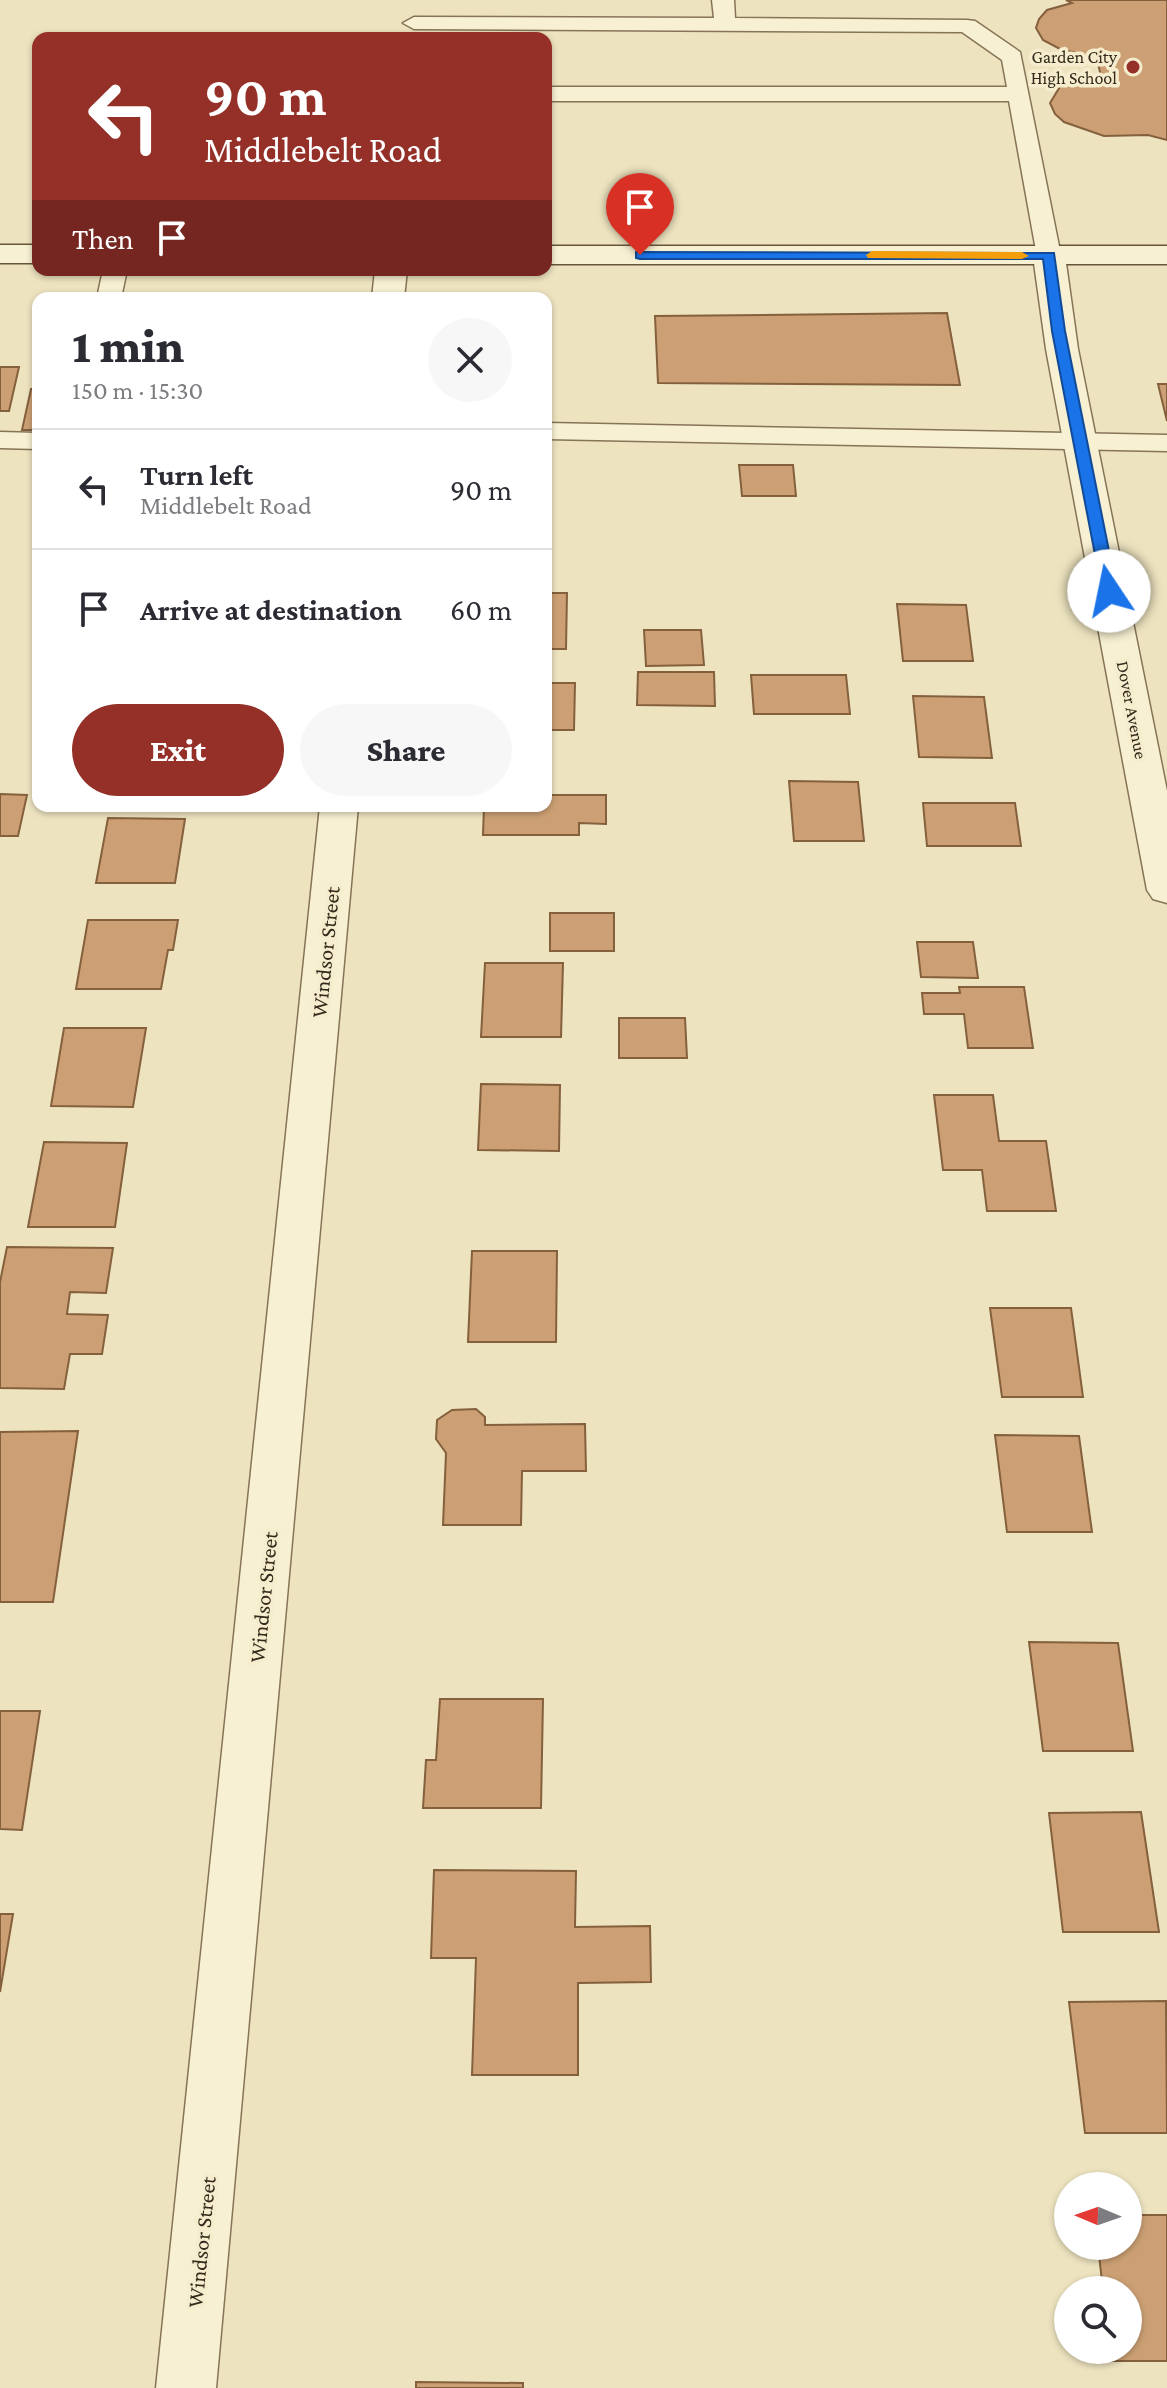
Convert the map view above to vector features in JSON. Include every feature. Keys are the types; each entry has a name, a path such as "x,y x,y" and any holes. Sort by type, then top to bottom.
{"street":[{"path":"0,254 32,254"},
{"path":"552,255 1167,255"},
{"name":"Dover Avenue","path":"1049,256 1055,313 1167,890"},
{"name":"Windsor Street","path":"186,2388 338,812"}],"lane":[{"path":"416,0 413,31 725,24 723,0"},
{"name":"Dover Avenue","path":"725,24 967,26 1012,57 1049,256"},
{"path":"552,94 1019,94"},
{"path":"552,431 1167,443"},
{"path":"0,440 32,441"}],"building":[{"name":"Garden City High School","path":"1066,0 1167,0 1167,140 1148,135 1104,136 1064,122 1055,114 1050,103 1061,85 1101,77 1097,58 1060,49 1043,40 1036,28 1047,10 1072,3"},
{"path":"947,313 960,385 658,383 655,316"},
{"path":"0,367 19,367 9,411 0,411"},
{"path":"1158,384 1167,384 1167,421"},
{"path":"31,389 32,389 32,430 22,430"},
{"path":"739,465 793,465 796,496 742,496"},
{"path":"552,593 567,593 566,649 552,649"},
{"path":"897,604 966,605 973,661 903,661"},
{"path":"644,630 701,630 704,665 646,666"},
{"path":"638,672 714,672 715,706 637,705"},
{"path":"751,675 846,675 850,714 754,714"},
{"path":"552,683 575,683 574,730 552,730"},
{"path":"913,696 984,697 992,758 919,757"},
{"path":"789,781 858,782 864,841 794,841"},
{"path":"0,794 27,795 18,836 0,836"},
{"path":"552,795 606,795 606,824 579,823 579,835 483,835 484,812 552,812"},
{"path":"923,803 1015,803 1021,846 927,846"},
{"path":"108,818 185,819 175,883 96,883"},
{"path":"550,913 614,913 614,951 550,951"},
{"path":"88,920 178,920 173,950 168,950 161,989 76,989"},
{"path":"917,942 973,942 978,978 921,977"},
{"path":"485,963 563,963 561,1037 481,1037"},
{"path":"959,987 1024,987 1033,1048 968,1048 964,1014 924,1014 922,993 960,993"},
{"path":"619,1018 685,1018 687,1058 619,1058"},
{"path":"64,1028 146,1028 133,1107 51,1106"},
{"path":"481,1084 560,1085 559,1151 478,1150"},
{"path":"934,1095 993,1095 999,1141 1046,1141 1056,1211 987,1211 982,1170 943,1170"},
{"path":"44,1142 127,1143 115,1227 28,1227"},
{"path":"7,1247 113,1248 106,1293 70,1292 67,1314 108,1315 102,1354 70,1354 64,1389 0,1388 0,1282"},
{"path":"472,1251 557,1251 556,1342 468,1342"},
{"path":"990,1308 1071,1308 1083,1397 1002,1397"},
{"path":"476,1409 485,1417 485,1425 585,1424 586,1471 522,1471 521,1525 443,1525 446,1453 436,1439 437,1420 452,1410"},
{"path":"78,1431 53,1602 0,1602 0,1432"},
{"path":"995,1435 1079,1436 1092,1532 1007,1532"},
{"path":"1029,1642 1118,1643 1133,1751 1043,1751"},
{"path":"440,1699 543,1699 541,1808 423,1808 426,1760 436,1760"},
{"path":"0,1711 40,1711 22,1830 0,1829"},
{"path":"1141,1812 1159,1932 1063,1932 1049,1813"},
{"path":"434,1870 576,1871 575,1927 650,1926 651,1982 578,1983 578,2075 472,2075 476,1958 431,1958"},
{"path":"0,1914 13,1914 0,1992"},
{"path":"1166,2001 1167,2133 1085,2133 1069,2002"},
{"path":"1142,2215 1167,2215 1167,2361 1142,2361 1142,2276 1101,2276 1100,2260 1142,2260"},
{"path":"416,2382 523,2383 523,2388 416,2388"}],"slow traffic":[{"path":"872,255 1022,256"}],"place":[{"name":"Garden City High School","path":"1133,67"}],"route":[{"path":"640,255 1049,256 1058,331 1109,591"}]}
